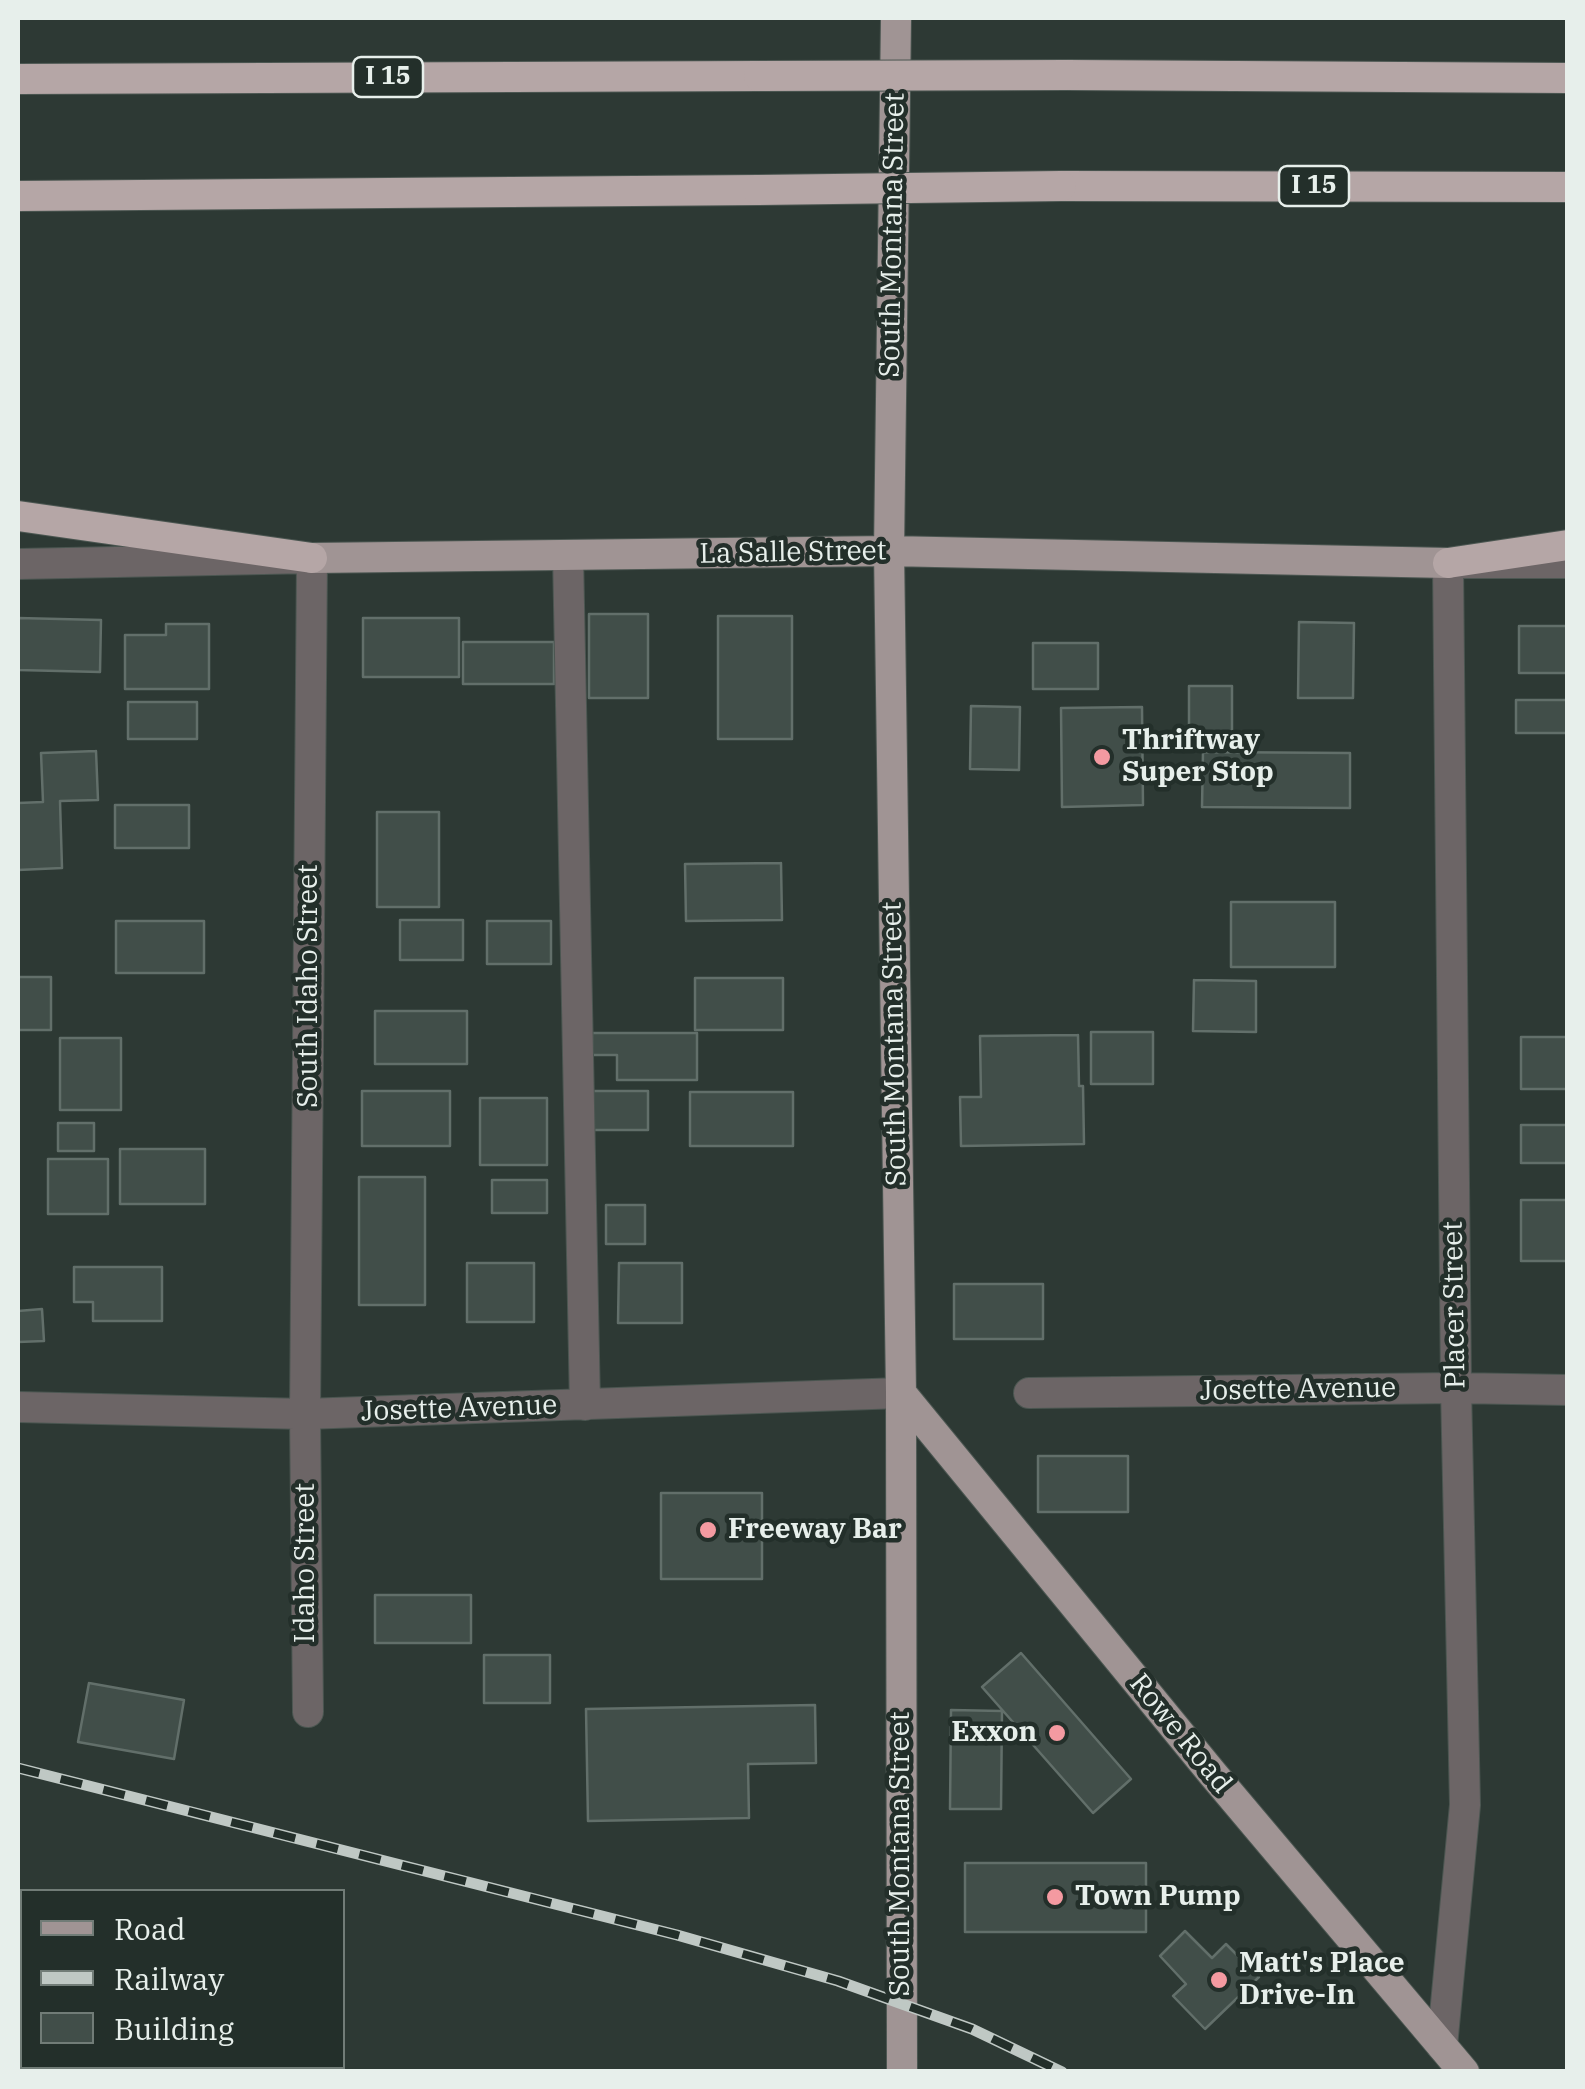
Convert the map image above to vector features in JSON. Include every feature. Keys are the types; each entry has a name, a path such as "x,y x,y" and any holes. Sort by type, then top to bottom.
{"highway":[{"name":"I 15","path":"18,79 1066,75 1568,78"},
{"name":"I 15","path":"18,196 1061,186 1568,187"},
{"path":"18,516 312,558"},
{"path":"1448,562 1568,545"}],"main road":[{"name":"South Montana Street","path":"896,18 889,551 901,1393 902,2072"},
{"name":"La Salle Street","path":"312,558 889,551 1448,562"},
{"name":"Rowe Road","path":"901,1393 1212,1773 1464,2072"}],"street":[{"path":"568,555 585,1404"},
{"name":"La Salle Street","path":"18,564 312,558"},
{"name":"South Idaho Street","path":"305,1414 312,558"},
{"name":"La Salle Street","path":"1448,562 1568,564"},
{"name":"Placer Street","path":"1442,2046 1465,1805 1456,1388 1448,562"},
{"name":"Josette Avenue","path":"1028,1393 1568,1390"},
{"name":"Josette Avenue","path":"18,1407 305,1414 901,1393"},
{"name":"Idaho Street","path":"305,1414 308,1712"}],"building":[{"path":"589,614 648,614 648,698 589,698"},
{"path":"718,616 792,616 792,739 718,739"},
{"path":"18,618 101,620 100,672 18,670"},
{"path":"363,618 459,618 459,677 363,677"},
{"path":"1299,622 1354,623 1353,698 1298,698"},
{"path":"166,624 209,624 209,689 125,689 125,635 166,635"},
{"path":"1519,626 1568,626 1568,673 1519,673"},
{"path":"463,642 554,642 554,684 463,684"},
{"path":"1033,643 1098,643 1098,689 1033,689"},
{"path":"1189,686 1232,686 1232,739 1189,739"},
{"path":"1516,700 1568,700 1568,733 1516,733"},
{"path":"128,702 197,702 197,739 128,739"},
{"path":"971,706 1020,707 1019,770 970,769"},
{"name":"Thriftway Super Stop","path":"1142,707 1143,805 1062,807 1061,708"},
{"path":"96,751 98,800 60,801 62,868 18,870 18,803 43,802 41,753"},
{"path":"1203,752 1350,753 1350,808 1202,807"},
{"path":"115,805 189,805 189,848 115,848"},
{"path":"377,812 439,812 439,907 377,907"},
{"path":"781,863 782,920 686,921 685,864"},
{"path":"1231,902 1335,902 1335,967 1231,967"},
{"path":"400,920 463,920 463,960 400,960"},
{"path":"116,921 204,921 204,973 116,973"},
{"path":"487,921 551,921 551,964 487,964"},
{"path":"18,977 51,977 51,1030 18,1030"},
{"path":"695,978 783,978 783,1030 695,1030"},
{"path":"1194,980 1256,981 1256,1032 1193,1031"},
{"path":"375,1011 467,1011 467,1064 375,1064"},
{"path":"1091,1032 1153,1032 1153,1084 1091,1084"},
{"path":"592,1033 697,1033 697,1080 617,1080 617,1055 592,1055"},
{"path":"1078,1035 1084,1144 961,1146 960,1097 981,1097 980,1036"},
{"path":"1521,1037 1568,1037 1568,1089 1521,1089"},
{"path":"60,1038 121,1038 121,1110 60,1110"},
{"path":"362,1091 450,1091 450,1146 362,1146"},
{"path":"590,1091 648,1091 648,1130 590,1130"},
{"path":"690,1092 793,1092 793,1146 690,1146"},
{"path":"480,1098 547,1098 547,1165 480,1165"},
{"path":"58,1123 94,1123 94,1151 58,1151"},
{"path":"1521,1125 1568,1125 1568,1163 1521,1163"},
{"path":"120,1149 205,1149 205,1204 120,1204"},
{"path":"48,1159 108,1159 108,1214 48,1214"},
{"path":"359,1177 425,1177 425,1305 359,1305"},
{"path":"492,1180 547,1180 547,1213 492,1213"},
{"path":"1521,1200 1568,1200 1568,1261 1521,1261"},
{"path":"606,1205 645,1205 645,1244 606,1244"},
{"path":"467,1263 534,1263 534,1322 467,1322"},
{"path":"619,1263 682,1263 682,1323 618,1323"},
{"path":"74,1267 162,1267 162,1321 93,1321 93,1302 74,1302"},
{"path":"954,1284 1043,1284 1043,1339 954,1339"},
{"path":"42,1309 44,1341 18,1342 18,1311"},
{"path":"1038,1456 1128,1456 1128,1512 1038,1512"},
{"path":"661,1493 762,1493 762,1579 661,1579"},
{"path":"375,1595 471,1595 471,1643 375,1643"},
{"name":"Exxon","path":"1021,1653 1131,1779 1093,1813 982,1687"},
{"path":"484,1655 550,1655 550,1703 484,1703"},
{"path":"89,1683 184,1700 174,1759 78,1742"},
{"path":"815,1705 816,1763 748,1764 749,1818 588,1821 586,1709"},
{"path":"951,1710 1002,1711 1001,1809 950,1809"},
{"name":"Town Pump","path":"965,1863 1146,1863 1146,1932 965,1932"},
{"name":"Matt's Place Drive-In","path":"1185,1931 1212,1958 1226,1944 1259,1977 1205,2029 1173,1996 1186,1984 1160,1956"}],"railway":[{"path":"18,1768 677,1935 838,1981 972,2029 1062,2072"}],"place":[{"name":"Thriftway Super Stop","path":"1102,757"},
{"name":"Freeway Bar","path":"708,1530"},
{"name":"Exxon","path":"1057,1733"},
{"name":"Town Pump","path":"1055,1897"},
{"name":"Matt's Place Drive-In","path":"1219,1980"}]}
